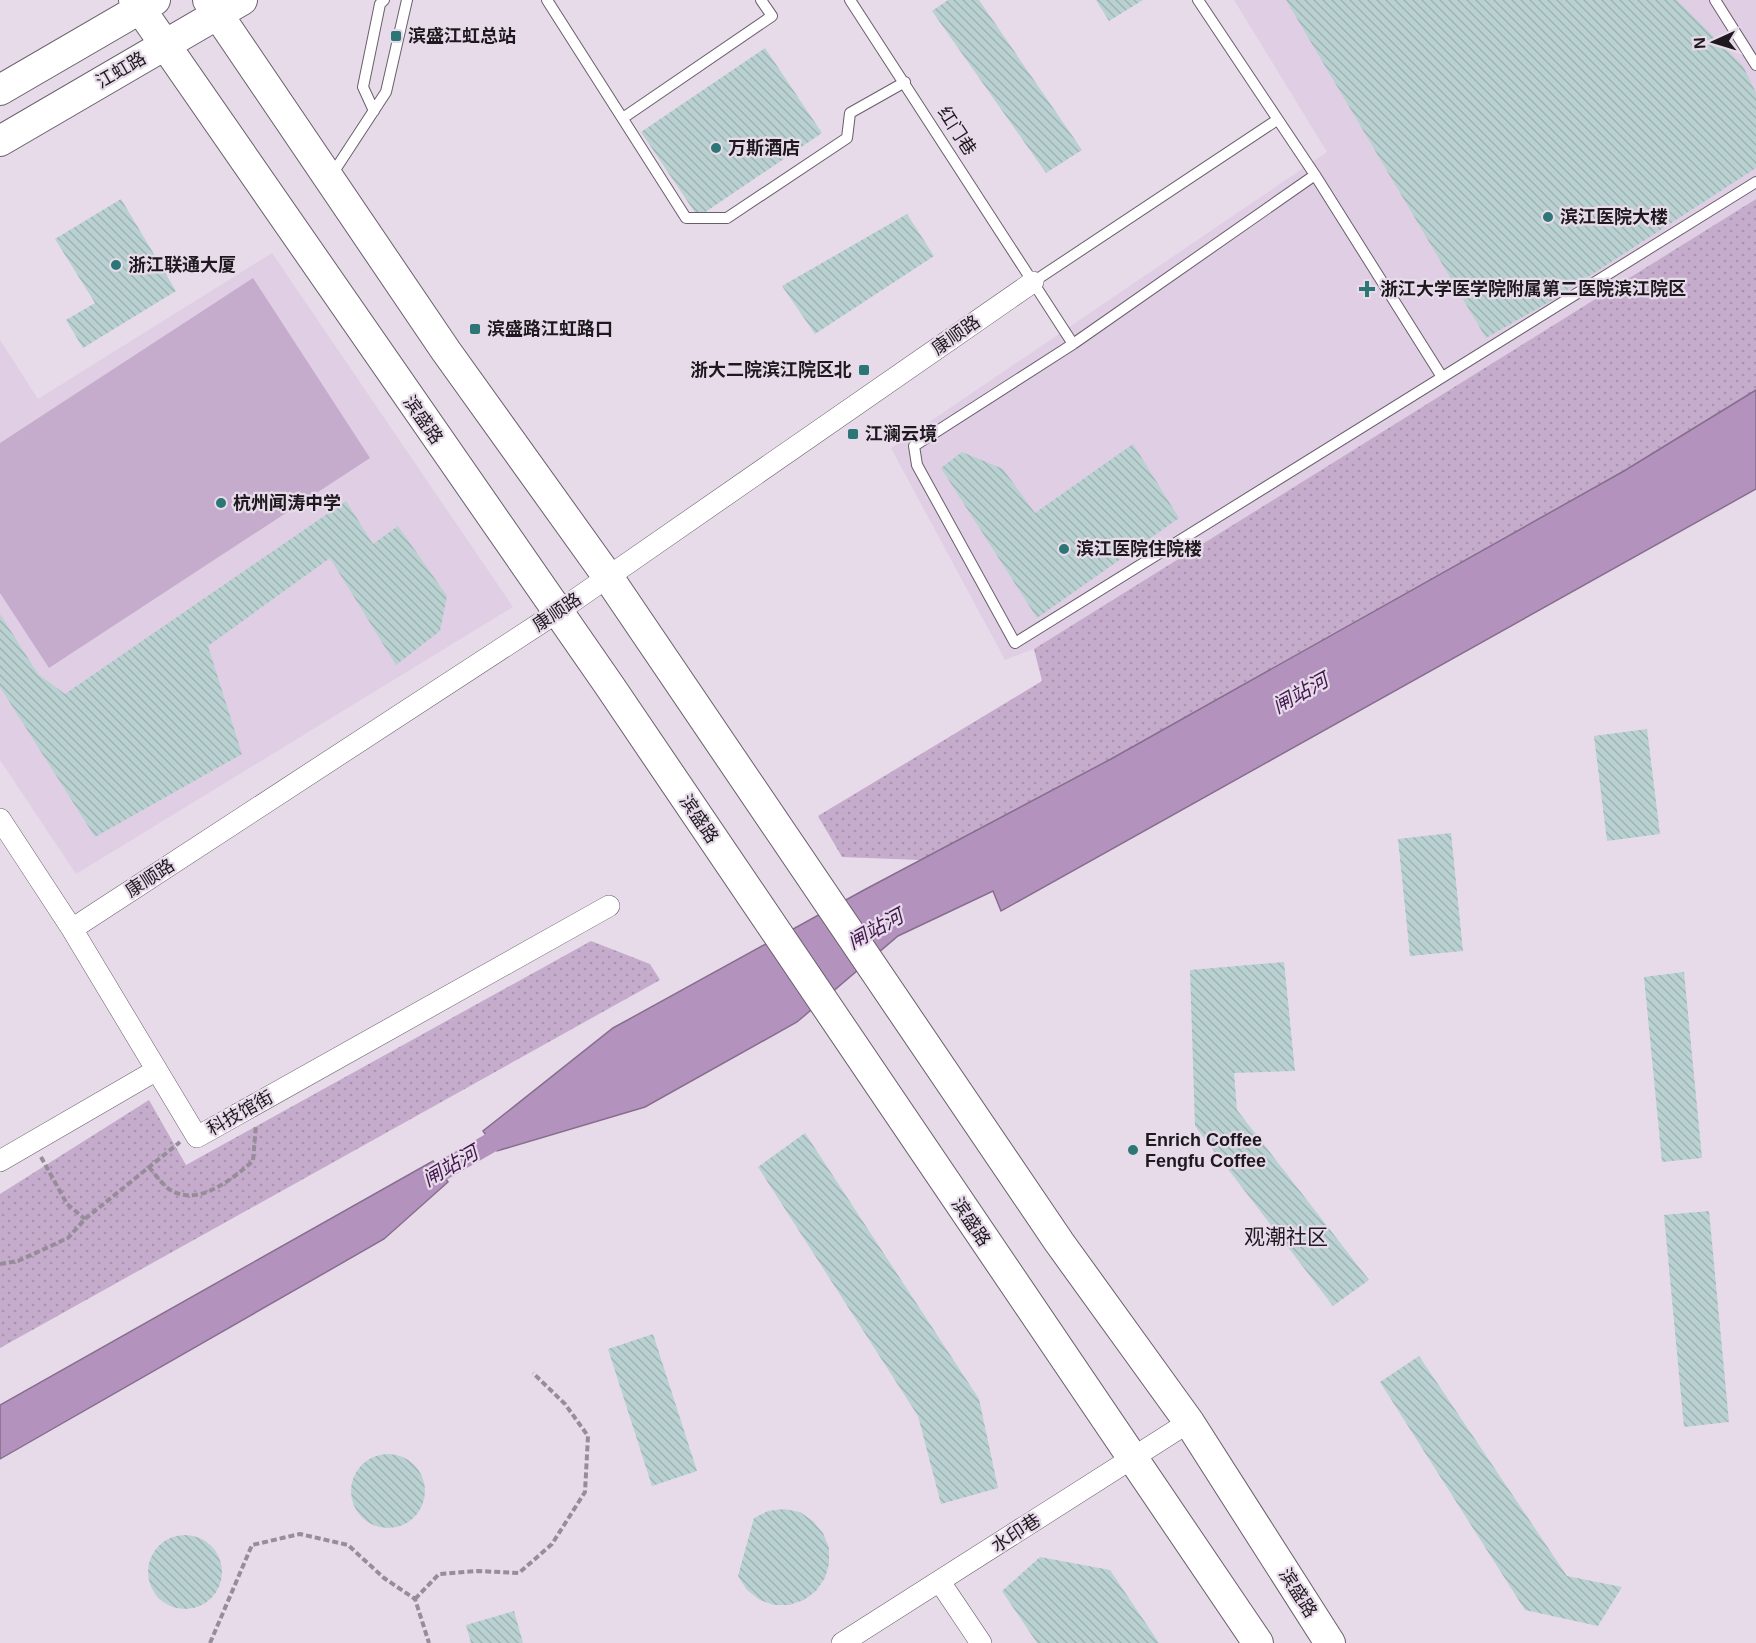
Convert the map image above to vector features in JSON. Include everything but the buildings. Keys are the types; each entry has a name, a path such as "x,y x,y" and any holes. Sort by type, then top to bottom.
{"main road":[{"name":"滨盛路","path":"143,3 164,45 556,613 609,685 1003,1270 1258,1643"},
{"path":"0,90 143,3"},
{"name":"滨盛路","path":"222,5 329,179 446,351 608,577 1059,1242 1189,1422 1329,1643"},
{"name":"江虹路","path":"0,141 164,45 222,5"}],"street":[{"name":"康顺路","path":"72,929 556,613 1034,282"},
{"name":"科技馆街","path":"0,819 72,929 155,1071 197,1137 609,906"},
{"path":"0,1161 155,1071"},
{"name":"水印巷","path":"842,1643 1189,1422"},
{"path":"940,1582 981,1643"}],"lane":[{"path":"374,111 363,87 380,4 384,0"},
{"path":"329,179 386,92 407,0"},
{"path":"547,0 686,218 727,218 848,138 850,113 906,82"},
{"path":"623,118 772,16 761,0"},
{"name":"红门巷","path":"850,0 906,82 1073,344"},
{"path":"1198,0 1316,175 1442,377"},
{"path":"1714,0 1756,64"},
{"path":"1034,282 1277,120"},
{"path":"1316,175 1073,344 914,446 917,465 1015,643 1756,182"}],"path":[{"path":"149,1167 172,1191 192,1196 229,1182 252,1161 256,1130 255,1105"},
{"path":"0,1264 18,1260 68,1239 85,1219 193,1131"},
{"path":"34,1142 67,1204 85,1219"},
{"path":"415,1599 439,1574 478,1571 519,1573 552,1544 585,1492 588,1436 565,1404 533,1373"},
{"path":"210,1643 252,1545 300,1534 348,1545 384,1578 415,1599 429,1643"}],"shaded area":[{"name":"浙江大学医学院附属第二医院滨江院区","path":"1234,0 1756,0 1756,199 1034,649 1005,660 891,448 1327,152"},
{"path":"1756,199 1756,390 1624,471 1111,759 920,860 842,857 818,816 1042,681 1034,649"},
{"name":"杭州闻涛中学","path":"272,253 513,607 76,874 0,760 0,340 38,399"},
{"path":"253,278 370,458 49,668 0,593 0,443"},
{"path":"591,941 650,964 660,980 0,1348 0,1194 149,1100 186,1165"}],"water":[{"path":"1756,390 1756,489 1001,911 993,891 898,936 797,1022 645,1107 497,1151 483,1131 613,1028 864,890 1111,759 1624,471"},
{"path":"433,1161 448,1182 384,1239 0,1459 0,1405"}],"waterway":[{"name":"闸站河","path":"419,1184 513,1130"}],"place":[{"name":"滨盛江虹总站","path":"396,36"},
{"name":"万斯酒店","path":"716,148"},
{"name":"滨江医院大楼","path":"1548,217"},
{"name":"浙江联通大厦","path":"116,265"},
{"name":"浙江大学医学院附属第二医院滨江院区","path":"1367,289"},
{"name":"滨盛路江虹路口","path":"475,329"},
{"name":"浙大二院滨江院区北","path":"864,370"},
{"name":"江澜云境","path":"853,434"},
{"name":"杭州闻涛中学","path":"221,503"},
{"name":"滨江医院住院楼","path":"1064,549"},
{"name":"Enrich Coffee Fengfu Coffee","path":"1133,1150"}],"district":[{"name":"观潮社区","path":"1286,1237"}]}
